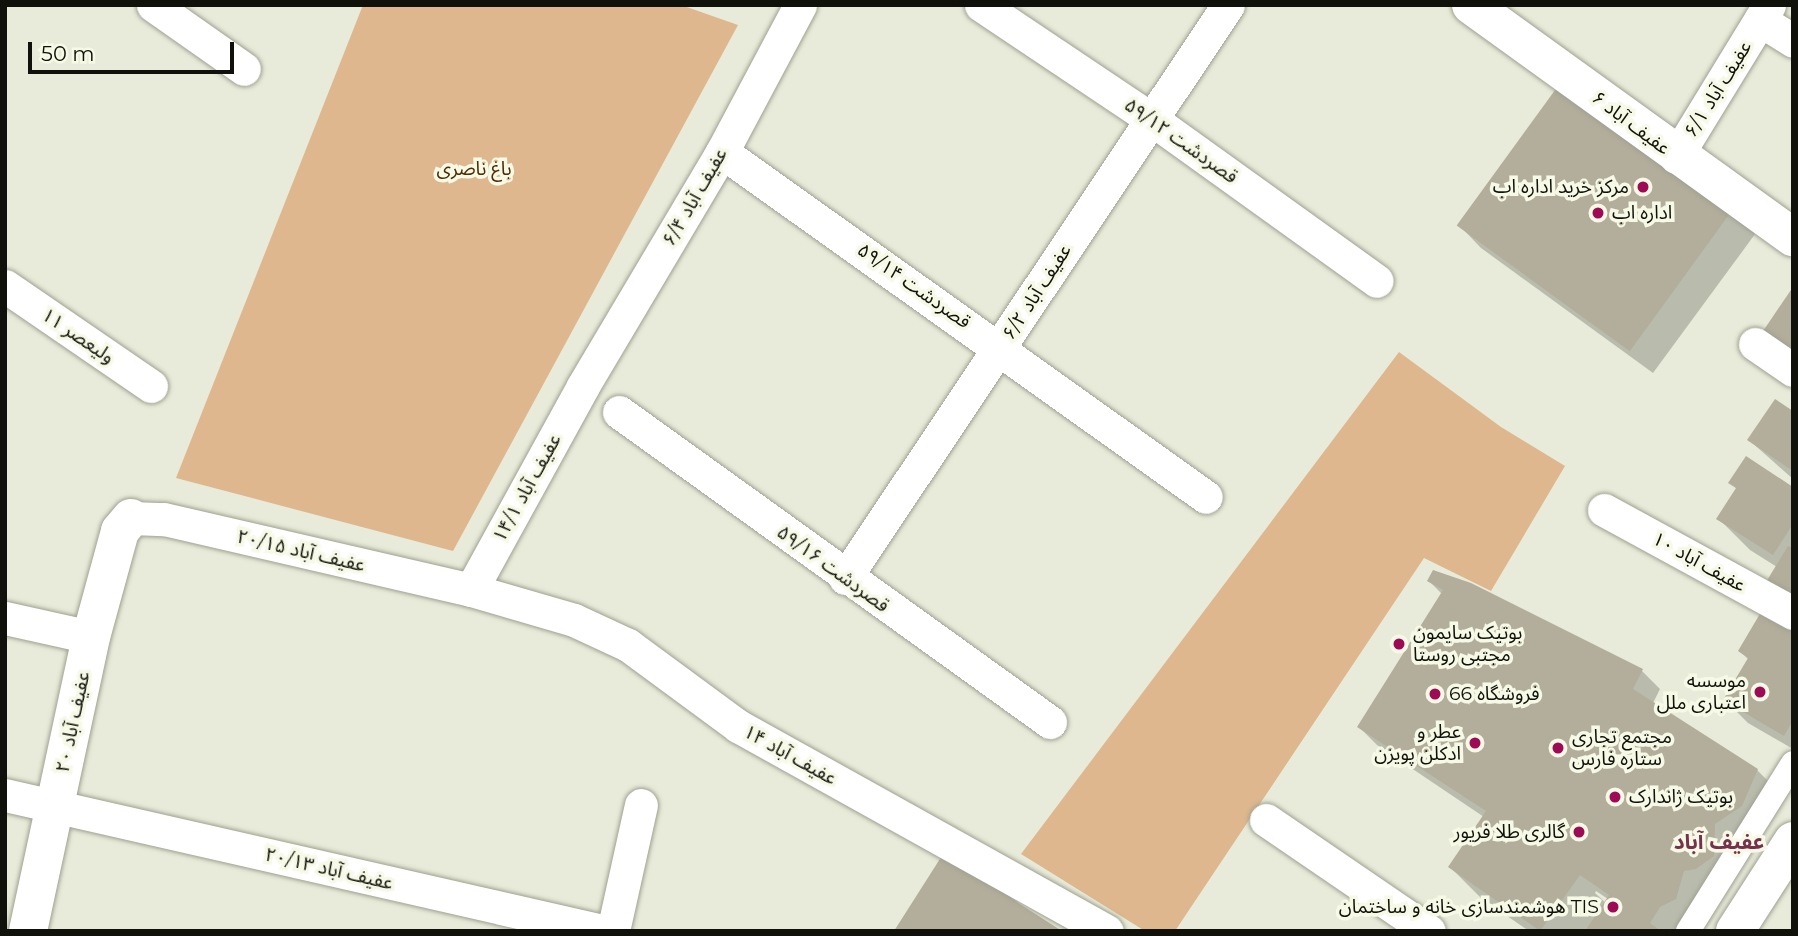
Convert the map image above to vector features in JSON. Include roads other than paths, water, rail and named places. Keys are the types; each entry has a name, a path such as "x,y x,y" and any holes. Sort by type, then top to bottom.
{"street":[{"path":"153,5 244,69"},
{"name":"عفیف آباد ۶/۴","path":"583,386 722,152 800,5"},
{"name":"۵۹/۱۲ قصردشت","path":"981,5 1150,118 1377,281"},
{"name":"عفیف آباد ۶/۲","path":"845,578 1228,5"},
{"name":"عفیف آباد ۶","path":"1471,5 1676,156 1793,237"},
{"path":"1764,13 1793,41"},
{"name":"عفیف آباد ۶/۱","path":"1676,156 1764,13"},
{"name":"۵۹/۱۴ قصردشت","path":"722,152 1001,347 1206,497"},
{"name":"۱۱ ولیعصر","path":"5,286 151,386"},
{"path":"1755,344 1793,370"},
{"name":"عفیف آباد ۱۴/۱","path":"471,590 583,386"},
{"name":"۵۹/۱۶ قصردشت","path":"619,412 845,578 1050,722"},
{"name":"عفیف آباد ۱۰","path":"1604,510 1793,613"},
{"name":"عفیف آباد ۲۰/۱۵","path":"131,518 164,519 471,590"},
{"name":"عفیف آباد ۲۰","path":"28,931 91,637 120,531 131,518"},
{"name":"عفیف آباد ۱۴","path":"471,590 574,620 628,645 738,726 1107,931"},
{"path":"5,618 91,637"},
{"path":"1688,931 1793,763"},
{"name":"عفیف آباد ۲۰/۱۳","path":"5,795 602,931"},
{"path":"613,931 641,805"},
{"path":"1266,820 1429,931"},
{"path":"1735,931 1793,841"}],"place":[{"name":"مرکز خرید اداره اب","path":"1643,187"},
{"name":"اداره اب","path":"1598,213"},
{"name":"بوتیک سایمون مجتبی روستا","path":"1399,644"},
{"name":"موسسه اعتباری ملل","path":"1760,692"},
{"name":"فروشگاه 66","path":"1435,694"},
{"name":"عطر و ادکلن پویزن","path":"1475,743"},
{"name":"مجتمع تجاری ستاره فارس","path":"1558,748"},
{"name":"بوتیک ژاندارک","path":"1615,797"},
{"name":"گالری طلا فریور","path":"1579,832"},
{"name":"هوشمندسازی خانه و ساختمان TIS","path":"1613,907"}],"district":[{"name":"عفیف آباد","path":"1719,842"}],"park label":[{"name":"باغ ناصری","path":"474,169"}]}
